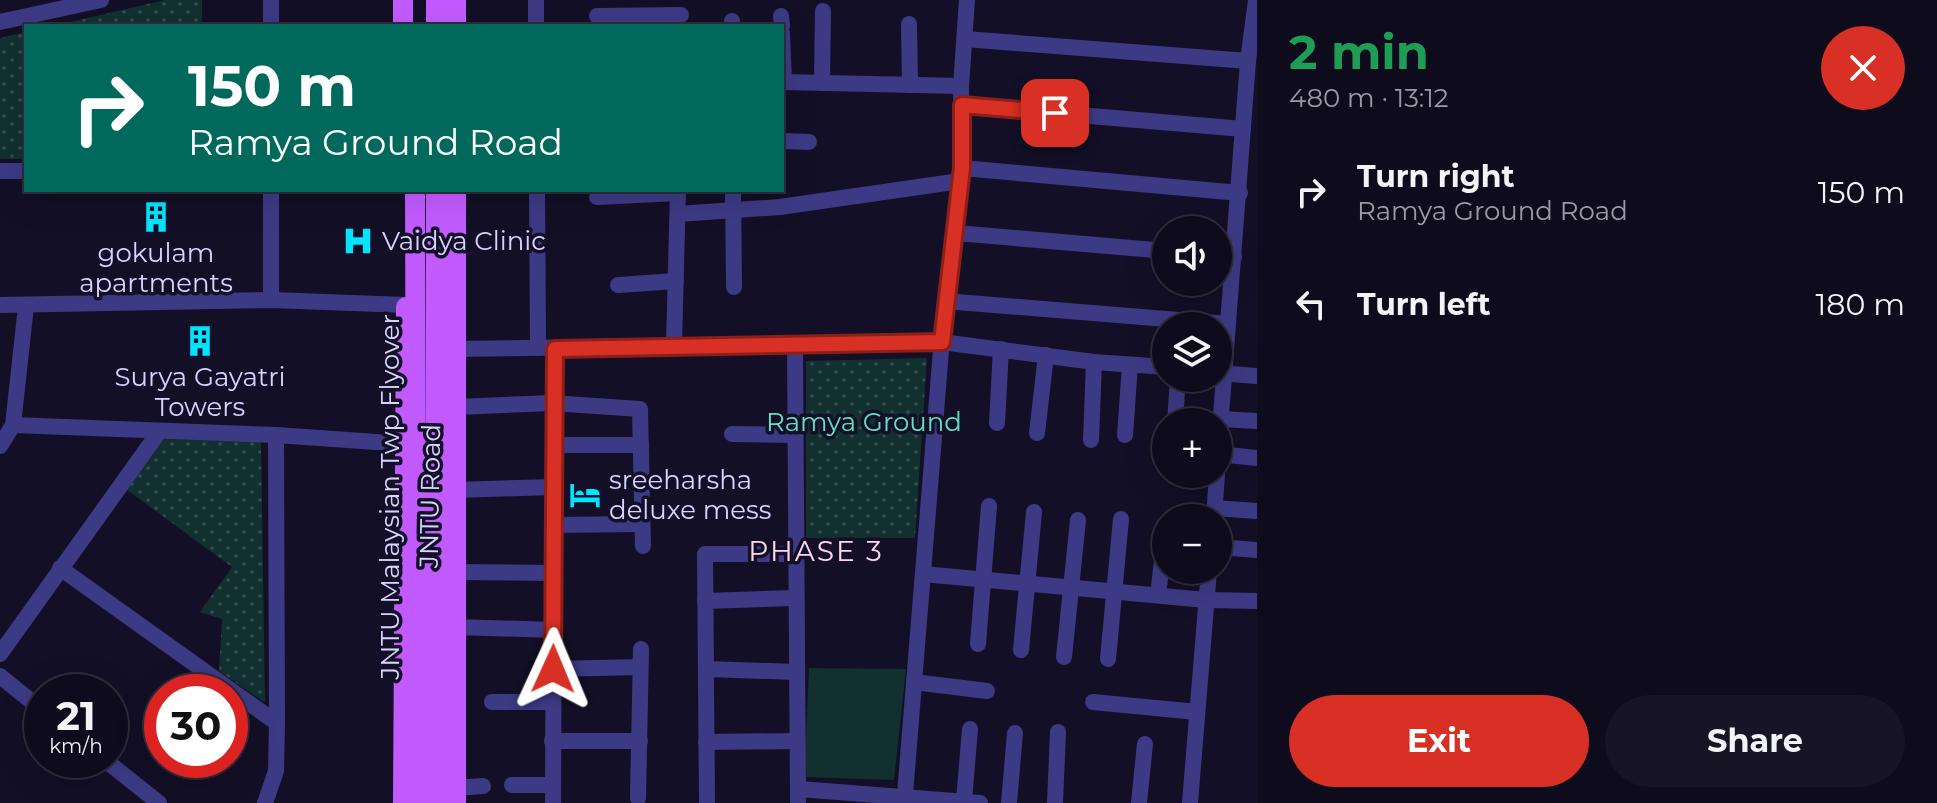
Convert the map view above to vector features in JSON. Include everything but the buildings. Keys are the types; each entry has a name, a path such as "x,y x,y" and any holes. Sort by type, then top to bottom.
{"main road":[{"path":"403,0 403,24"},
{"path":"415,0 415,24"},
{"path":"436,0 436,24"},
{"path":"456,0 456,24"},
{"name":"JNTU Road","path":"403,803 405,192"},
{"name":"JNTU Malaysian Twp Flyover","path":"415,192 417,803"},
{"name":"JNTU Malaysian Twp Flyover","path":"436,192 436,803"},
{"name":"JNTU Road","path":"456,192 456,796"},
{"path":"402,651 454,653"}],"street":[{"path":"0,22 101,0"},
{"path":"271,0 271,24"},
{"path":"536,0 536,24"},
{"path":"905,794 945,301 956,233 961,174 961,86 967,0"},
{"path":"1232,229 1240,193 1248,61 1256,0"},
{"path":"822,83 823,11"},
{"path":"597,16 681,14"},
{"path":"909,24 910,85"},
{"path":"965,39 1248,61"},
{"path":"784,82 961,86"},
{"path":"962,105 1243,129"},
{"path":"784,141 809,142"},
{"path":"0,171 24,171"},
{"path":"678,214 780,207 961,174 1240,193"},
{"path":"271,192 271,300"},
{"path":"537,192 538,348"},
{"path":"597,197 678,192 674,345"},
{"path":"733,192 734,287"},
{"path":"956,233 1152,250"},
{"path":"618,285 676,281"},
{"path":"0,305 271,300 406,305"},
{"path":"945,301 1152,318"},
{"path":"0,446 13,425 26,306"},
{"path":"456,349 942,342 1094,362 1152,366"},
{"path":"795,344 793,554 798,796 905,794 972,802 970,729"},
{"path":"553,803 552,403 555,349"},
{"path":"997,423 1001,349"},
{"path":"1037,433 1046,355"},
{"path":"1091,440 1094,362"},
{"path":"1125,435 1130,365"},
{"path":"1232,375 1257,376"},
{"path":"457,407 552,403 635,406 641,413 643,546"},
{"path":"1232,420 1257,421"},
{"path":"13,425 276,435 405,444"},
{"path":"0,654 159,432"},
{"path":"732,434 794,435"},
{"path":"265,803 276,771 276,435"},
{"path":"553,445 641,445"},
{"path":"1232,456 1257,458"},
{"path":"456,490 552,487"},
{"path":"978,644 989,506"},
{"path":"1232,512 1257,511"},
{"path":"1021,650 1034,512"},
{"path":"1108,659 1121,519"},
{"path":"1064,657 1078,520"},
{"path":"553,525 642,524"},
{"path":"1232,548 1257,550"},
{"path":"707,803 705,554 793,554"},
{"path":"60,568 277,723"},
{"path":"454,572 554,573"},
{"path":"923,574 1206,600 1257,601"},
{"path":"1158,595 1159,584"},
{"path":"1190,803 1208,584"},
{"path":"705,601 794,598"},
{"path":"454,627 554,630"},
{"path":"638,798 641,649"},
{"path":"553,669 640,667"},
{"path":"706,669 796,672"},
{"path":"0,676 24,695"},
{"path":"914,682 987,691"},
{"path":"492,702 553,702"},
{"path":"1093,702 1197,712"},
{"path":"1055,803 1058,732"},
{"path":"1009,803 1015,733"},
{"path":"552,741 640,741"},
{"path":"706,742 797,741"},
{"path":"1139,803 1145,744"},
{"path":"128,778 159,803"},
{"path":"512,785 553,785"},
{"path":"456,796 483,786"}],"green space":[{"path":"165,0 202,0 202,24 62,24"},
{"path":"24,32 24,159 0,159 0,38"},
{"name":"Ramya Ground","path":"927,358 915,538 806,538 806,361"},
{"path":"164,439 261,441 265,703 248,691 248,674 223,674 219,671 222,619 200,612 232,567 127,490"},
{"path":"809,668 906,669 894,780 804,777"}],"place":[{"name":"gokulam apartments","path":"156,217"},
{"name":"Vaidya Clinic","path":"358,241"},
{"name":"Surya Gayatri Towers","path":"200,341"},
{"name":"sreeharsha deluxe mess","path":"585,495"}],"district":[{"name":"PHASE 3","path":"816,551"}],"route":[{"path":"553,669 552,403 555,349 942,342 962,168 962,105 1055,113"}]}
